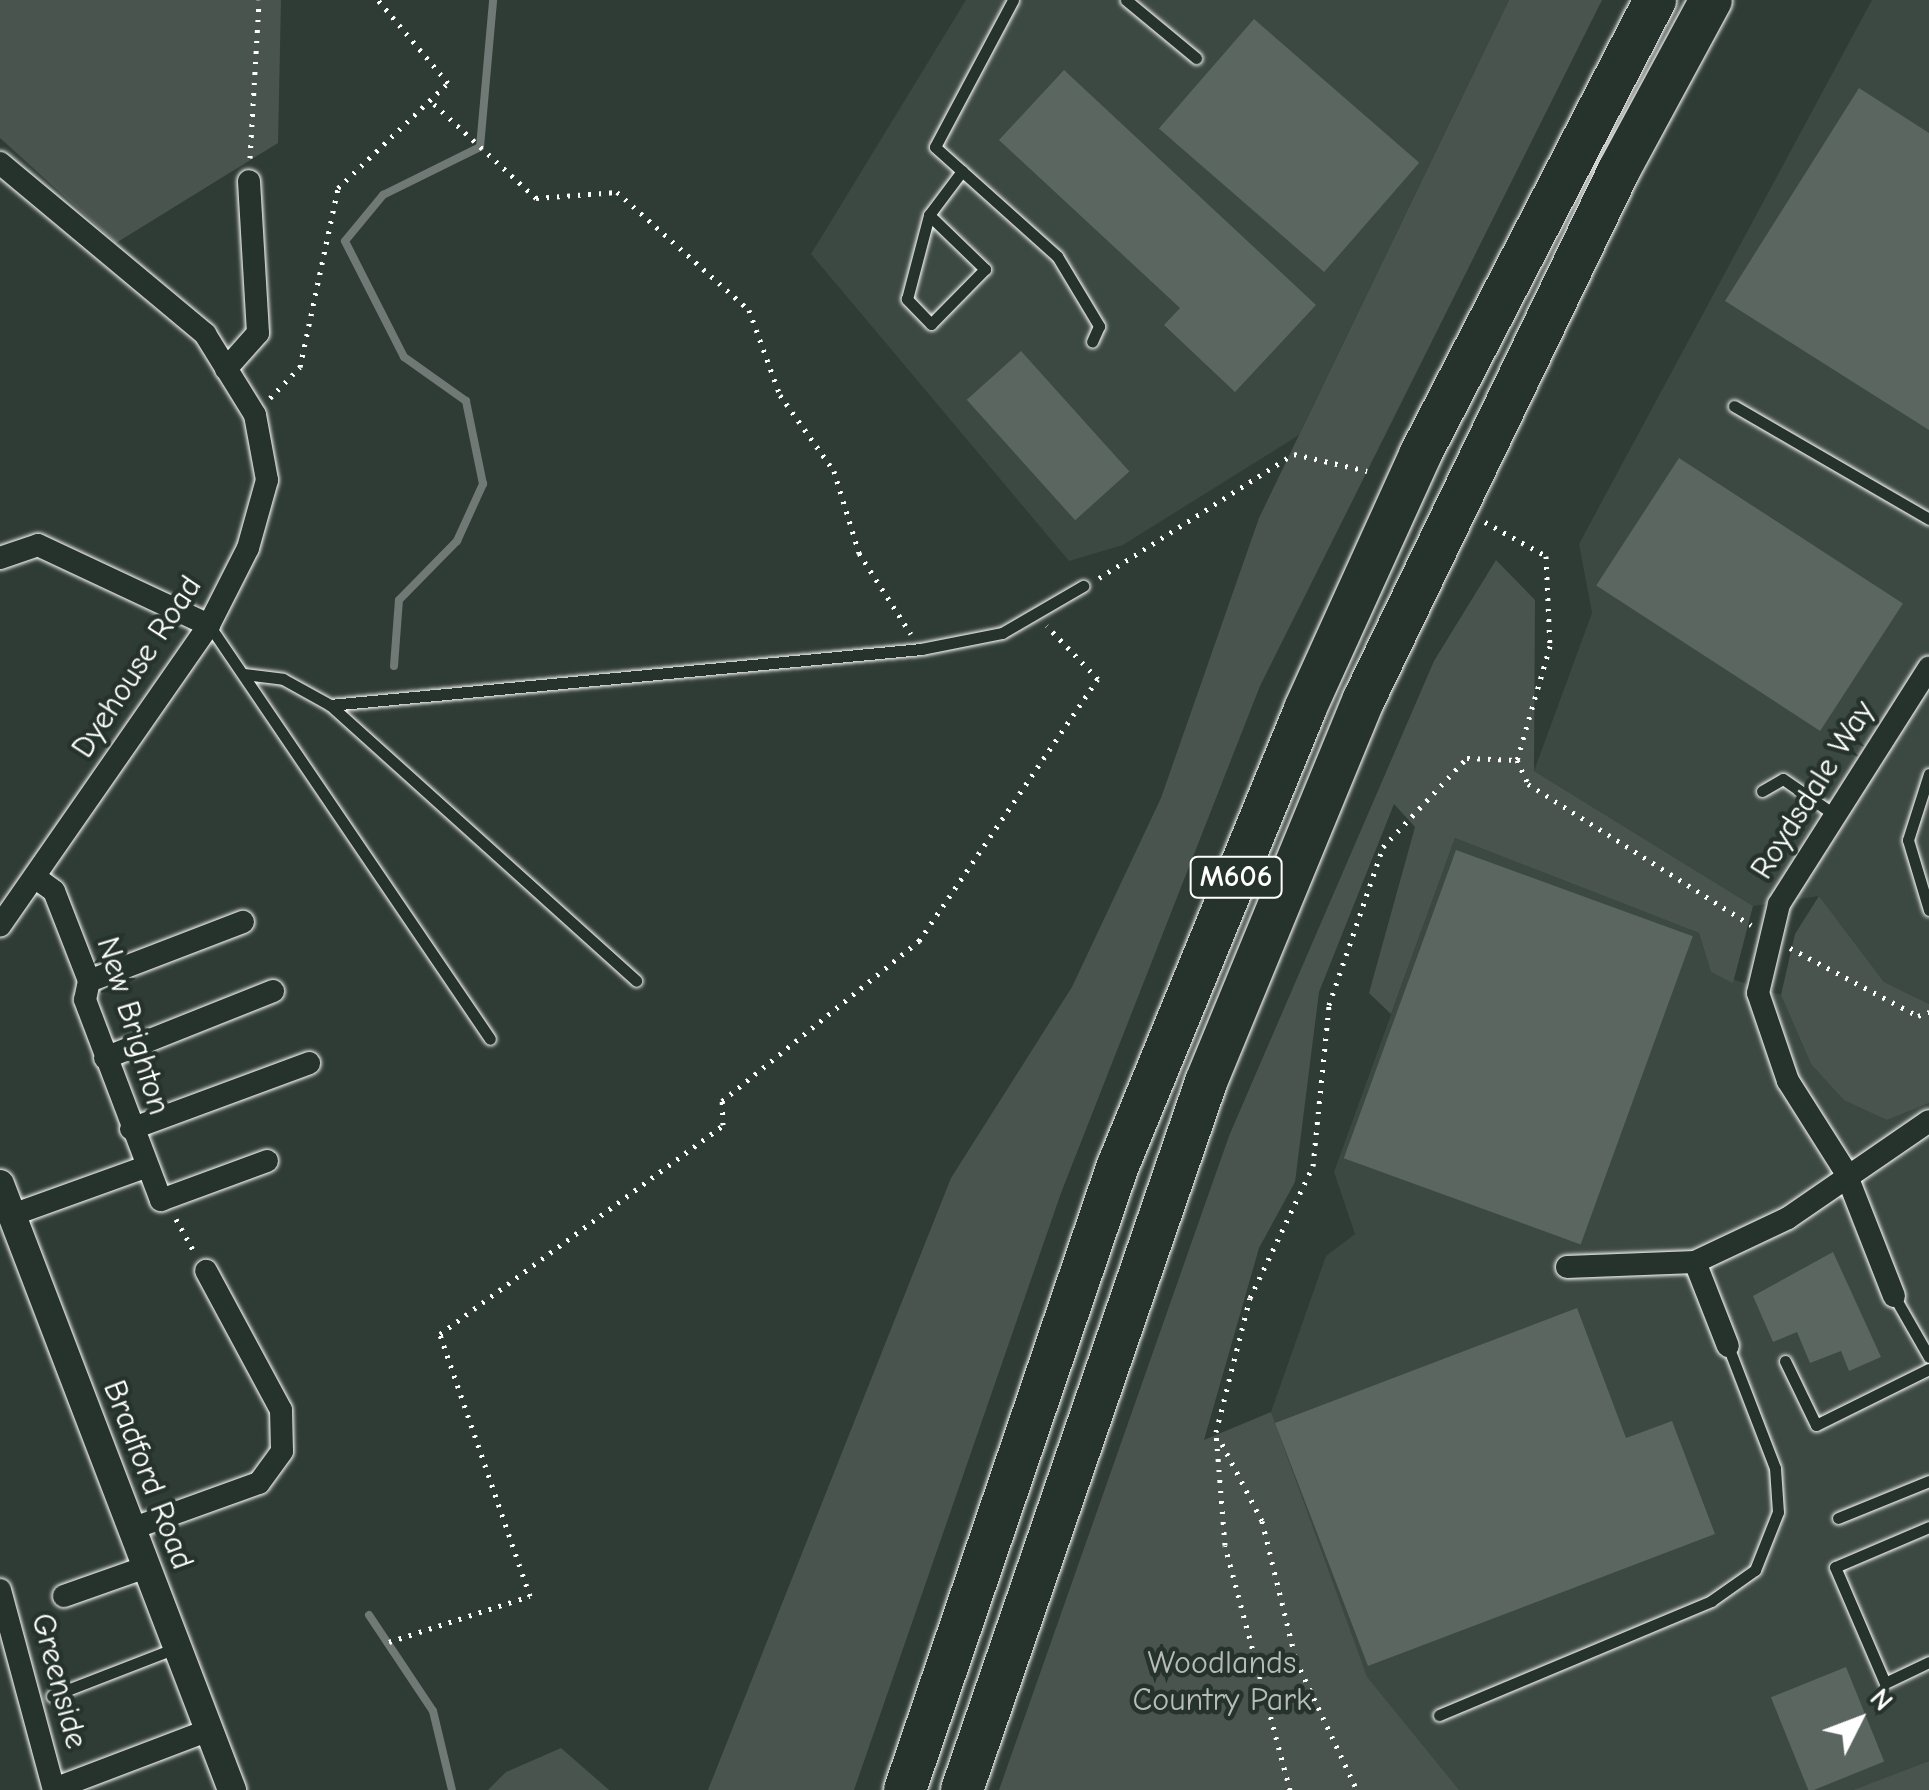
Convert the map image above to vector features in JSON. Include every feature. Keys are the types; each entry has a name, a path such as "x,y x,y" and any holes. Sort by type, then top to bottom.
{"highway":[{"name":"M606","path":"905,1790 1117,1168 1298,727 1420,455 1655,0"},
{"name":"M606","path":"962,1790 1206,1082 1364,699 1610,187 1711,0"}],"street":[{"name":"Dyehouse Road","path":"0,163 204,334 255,415 267,480 248,548 209,625 0,926"},
{"path":"226,368 258,333 249,182"},
{"path":"0,558 38,544 209,625"},
{"name":"Roydsdale Way","path":"1894,1296 1845,1171 1788,1081 1758,993 1768,939 1836,815 1929,668"},
{"name":"New Brighton","path":"36,878 54,891 89,981 85,1000 104,1058 145,1167 164,1199"},
{"path":"89,981 243,922"},
{"path":"104,1058 273,992"},
{"path":"131,1128 309,1063"},
{"path":"1559,1268 1694,1262 1788,1218 1845,1171 1929,1122"},
{"path":"164,1199 266,1161"},
{"path":"12,1215 145,1167"},
{"name":"Bradford Road","path":"0,1184 232,1790"},
{"path":"1694,1262 1728,1346"},
{"path":"131,1530 259,1483 282,1451 282,1410 206,1271"},
{"path":"64,1596 146,1567"},
{"name":"Greenside","path":"0,1590 54,1790"},
{"path":"54,1790 209,1730"}],"lane":[{"path":"1013,0 935,147 1057,256 1099,326 1092,342"},
{"path":"1126,0 1196,58"},
{"path":"929,215 985,270 931,324 907,298 929,215 962,171"},
{"path":"1734,406 1929,520"},
{"path":"330,706 921,649 1038,616 1083,586"},
{"path":"209,625 490,1039"},
{"path":"244,674 283,679 330,706 636,981"},
{"path":"1929,774 1908,840 1929,910"},
{"path":"1762,791 1783,779 1836,815"},
{"path":"1894,1296 1929,1357"},
{"path":"1438,1715 1711,1601 1755,1570 1778,1512 1775,1468 1728,1346"},
{"path":"1786,1360 1816,1425 1929,1369"},
{"path":"1838,1518 1929,1481"},
{"path":"1929,1527 1835,1567 1885,1683 1929,1662"},
{"path":"52,1696 176,1648"}],"path":[{"path":"249,182 259,0"},
{"path":"255,415 300,366 338,188 434,104 448,82 378,0"},
{"path":"434,104 536,198 617,192 750,310 780,395 834,471 859,553 921,649"},
{"path":"1083,586 1294,454 1367,471"},
{"path":"1484,522 1546,556 1550,646 1518,760 1528,784 1768,939 1854,974 1918,1016 1929,1012"},
{"path":"390,1642 530,1596 440,1334 723,1124 722,1101 918,940 1098,679 1038,616"},
{"path":"1290,1790 1225,1545 1216,1432 1250,1298 1312,1166 1329,1005 1383,847 1467,758 1518,760"},
{"path":"164,1199 206,1271"},
{"path":"1216,1432 1262,1522 1296,1660 1357,1790"}],"shaded area":[{"path":"966,0 1509,0 1299,435 1123,545 1069,561 811,254"},
{"path":"1872,0 1929,0 1929,1004 1884,982 1819,896 1753,906 1534,771 1592,613 1579,544"},
{"path":"1455,838 1699,933 1711,972 1781,995 1811,1064 1887,1120 1929,1103 1929,1761 1853,1790 1397,1790 1318,1679 1271,1412 1326,1256 1355,1234 1334,1172"}],"green space":[{"path":"0,0 281,0 278,143 116,243 0,138"},
{"path":"1509,0 1602,0 1260,686 1061,1193 854,1790 708,1790 951,1178 1072,987 1161,798 1259,518"},
{"name":"Woodlands Country Park","path":"1496,560 1535,600 1534,771 1753,906 1733,983 1711,972 1699,933 1455,838 1391,1014 1369,993 1415,827 1394,804 1319,992 1295,1182 1259,1248 1204,1440 1271,1412 1367,1677 1459,1790 999,1790 1229,1136 1434,661"},
{"path":"1819,896 1884,982 1929,1004 1929,1103 1887,1120 1844,1100 1811,1064 1781,995 1795,934"},
{"path":"561,1748 609,1790 488,1790 506,1772"},
{"path":"1929,1761 1929,1790 1853,1790"}],"building":[{"path":"1254,19 1419,163 1324,272 1159,128"},
{"path":"1064,70 1316,305 1235,392 1164,325 1180,308 999,140"},
{"path":"1859,88 1929,133 1929,430 1725,301"},
{"path":"1021,351 1129,471 1075,520 967,400"},
{"path":"1679,458 1903,603 1820,731 1596,585"},
{"path":"1456,850 1693,936 1581,1244 1344,1158"},
{"path":"1833,1252 1881,1357 1849,1371 1841,1351 1810,1363 1797,1332 1773,1342 1753,1296"},
{"path":"1577,1308 1626,1438 1672,1421 1715,1534 1368,1666 1275,1423"},
{"path":"1846,1667 1884,1762 1808,1790 1771,1697"}],"waterway":[{"path":"394,666 399,600 457,541 483,484 466,401 404,357 345,241 383,195 480,147 493,0"},
{"path":"369,1615 433,1711 452,1790"}]}
